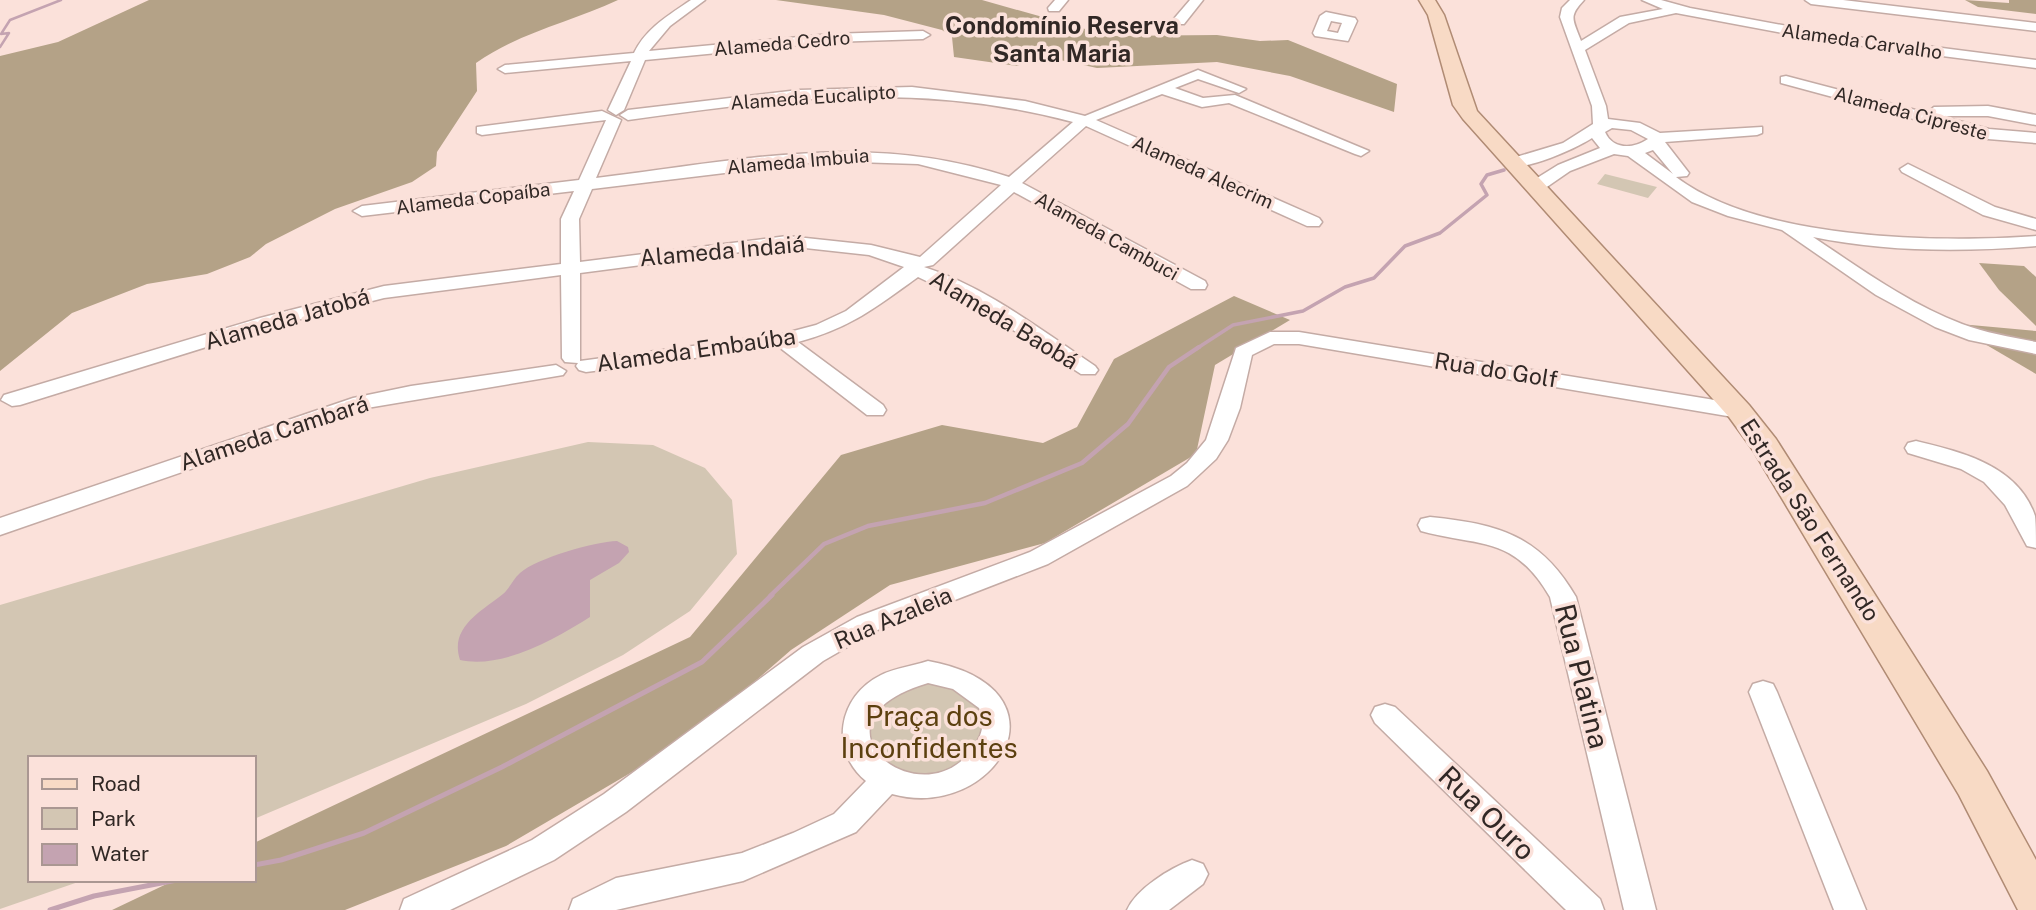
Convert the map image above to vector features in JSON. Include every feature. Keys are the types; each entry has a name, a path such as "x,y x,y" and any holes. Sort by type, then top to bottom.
{"main road":[{"name":"Estrada São Fernando","path":"1427,0 1436,15 1463,105 1505,156 1739,411 1766,446 1973,783 2036,901"},
{"name":"Estrada São Fernando","path":"1441,0 1451,18 1474,88 1505,156"}],"street":[{"path":"571,365 569,219 653,32 699,0"},
{"path":"1179,21 1197,0"},
{"path":"1326,16 1334,0"},
{"path":"1578,0 1568,8 1566,17 1599,106 1598,138 1609,147"},
{"path":"1648,0 1663,8"},
{"path":"1811,0 2036,27"},
{"name":"Alameda Carvalho","path":"1577,49 1625,20 1663,8 1825,37 2036,64"},
{"name":"Alameda Cedro","path":"505,69 831,38 923,35"},
{"path":"1572,35 1593,38"},
{"name":"Alameda Embaúba","path":"571,365 783,340 823,329 853,315 919,266 1086,122 1160,88 1198,75 1239,89"},
{"name":"Alameda Cipreste","path":"1786,80 1988,134 2036,138"},
{"path":"1160,88 1202,103 1230,98 1361,150"},
{"name":"Alameda Eucalipto","path":"482,130 810,93 909,90 969,95 1055,111 1086,122"},
{"path":"1599,106 1657,140 1664,156 1676,168 1715,197 1783,222 1927,234 2036,231"},
{"path":"1910,113 1988,111 2036,120"},
{"name":"Alameda Alecrim","path":"1086,122 1313,222"},
{"path":"1569,146 1600,126 1635,125"},
{"path":"1632,152 1657,140 1757,130"},
{"path":"1505,156 1569,146 1609,147 1632,152 1695,197 1783,222 1862,237 1923,242 2036,241"},
{"path":"1535,187 1564,167 1609,147"},
{"name":"Alameda Imbuia","path":"583,185 870,153 936,159 1012,184"},
{"path":"1908,169 1989,211 2036,225"},
{"name":"Alameda Cambuci","path":"1012,184 1198,285"},
{"name":"Alameda Copaíba","path":"362,211 583,185"},
{"path":"1783,222 1877,288 1944,324 1991,339 2036,348"},
{"name":"Alameda Indaiá","path":"569,268 787,241 857,247 895,256 919,266"},
{"name":"Alameda Baobá","path":"919,266 1087,370"},
{"name":"Alameda Jatobá","path":"12,400 384,292 569,268"},
{"name":"Rua do Golf","path":"1253,345 1270,338 1299,338 1739,411"},
{"path":"783,340 875,410"},
{"name":"Rua Azaleia","path":"416,910 463,890 554,843 615,803 813,654 866,624 1039,558 1179,481 1201,466 1214,449 1243,352 1253,345"},
{"name":"Alameda Cambará","path":"0,527 361,403 411,391 571,365"},
{"path":"1916,448 1956,458 1989,474 2014,499 2036,540"},
{"name":"Rua Platina","path":"1430,525 1492,534 1537,558 1553,576 1563,597 1640,910"},
{"path":"928,672 950,674 970,682 985,695 995,711 997,730 991,749 978,765 958,778 935,785 910,786 887,780 869,767 857,751 853,733 857,714 868,697 884,684 905,675 928,672"},
{"path":"1763,692 1850,910"},
{"name":"Rua Ouro","path":"1385,715 1588,910"},
{"path":"585,910 616,893 743,867 804,843 845,823 887,780"},
{"path":"1143,910 1192,874"}],"green space":[{"path":"1605,174 1657,187 1648,198 1597,184"},
{"path":"588,442 653,445 705,468 732,500 737,554 690,611 623,655 526,704 256,818 256,756 28,756 28,882 78,882 0,909 0,605 430,478"},
{"name":"Praça dos Inconfidentes","path":"926,684 960,691 986,714 985,745 942,778 886,768 869,739 868,727 877,708 895,695"}],"shaded area":[{"path":"149,0 618,0 527,36 476,63 477,91 437,152 436,166 412,182 335,209 266,244 250,257 207,274 147,284 72,313 0,371 0,56 58,42"},
{"path":"776,0 982,0 1110,36 1217,35 1260,41 1288,40 1397,84 1394,112 1290,76 1217,62 1097,68 1042,56 1017,66 954,57 952,37 942,30 884,15"},
{"path":"1965,0 2009,3 2009,0 2036,0 2036,14 1978,7"},
{"path":"1979,263 2024,266 2036,277 2036,326 1999,290"},
{"path":"1234,296 1290,320 1215,365 1196,454 1045,543 890,585 791,650 690,738 506,846 345,910 112,910 171,882 256,882 256,842 690,637 841,455 942,425 1043,443 1077,427 1114,359"},
{"path":"1949,323 2036,331 2036,374"}],"water":[{"path":"617,541 628,547 629,552 619,563 590,580 590,617 545,643 511,656 476,662 460,660 458,648 463,629 505,592 520,573 528,567 566,552"}],"waterway":[{"path":"0,47 9,33 1,34 10,20 61,0"},
{"path":"1196,349 1233,325 1303,311 1345,287 1374,278 1405,246 1440,233 1487,195 1481,184 1487,175 1504,170"},
{"path":"770,596 824,544 868,526 985,503 1082,463 1128,424 1169,367 1196,349"},
{"path":"256,865 281,860 364,833 502,767 702,662 772,595"},
{"path":"50,910 94,896 167,882"}],"district":[{"name":"Condomínio Reserva Santa Maria","path":"1062,40"}]}
